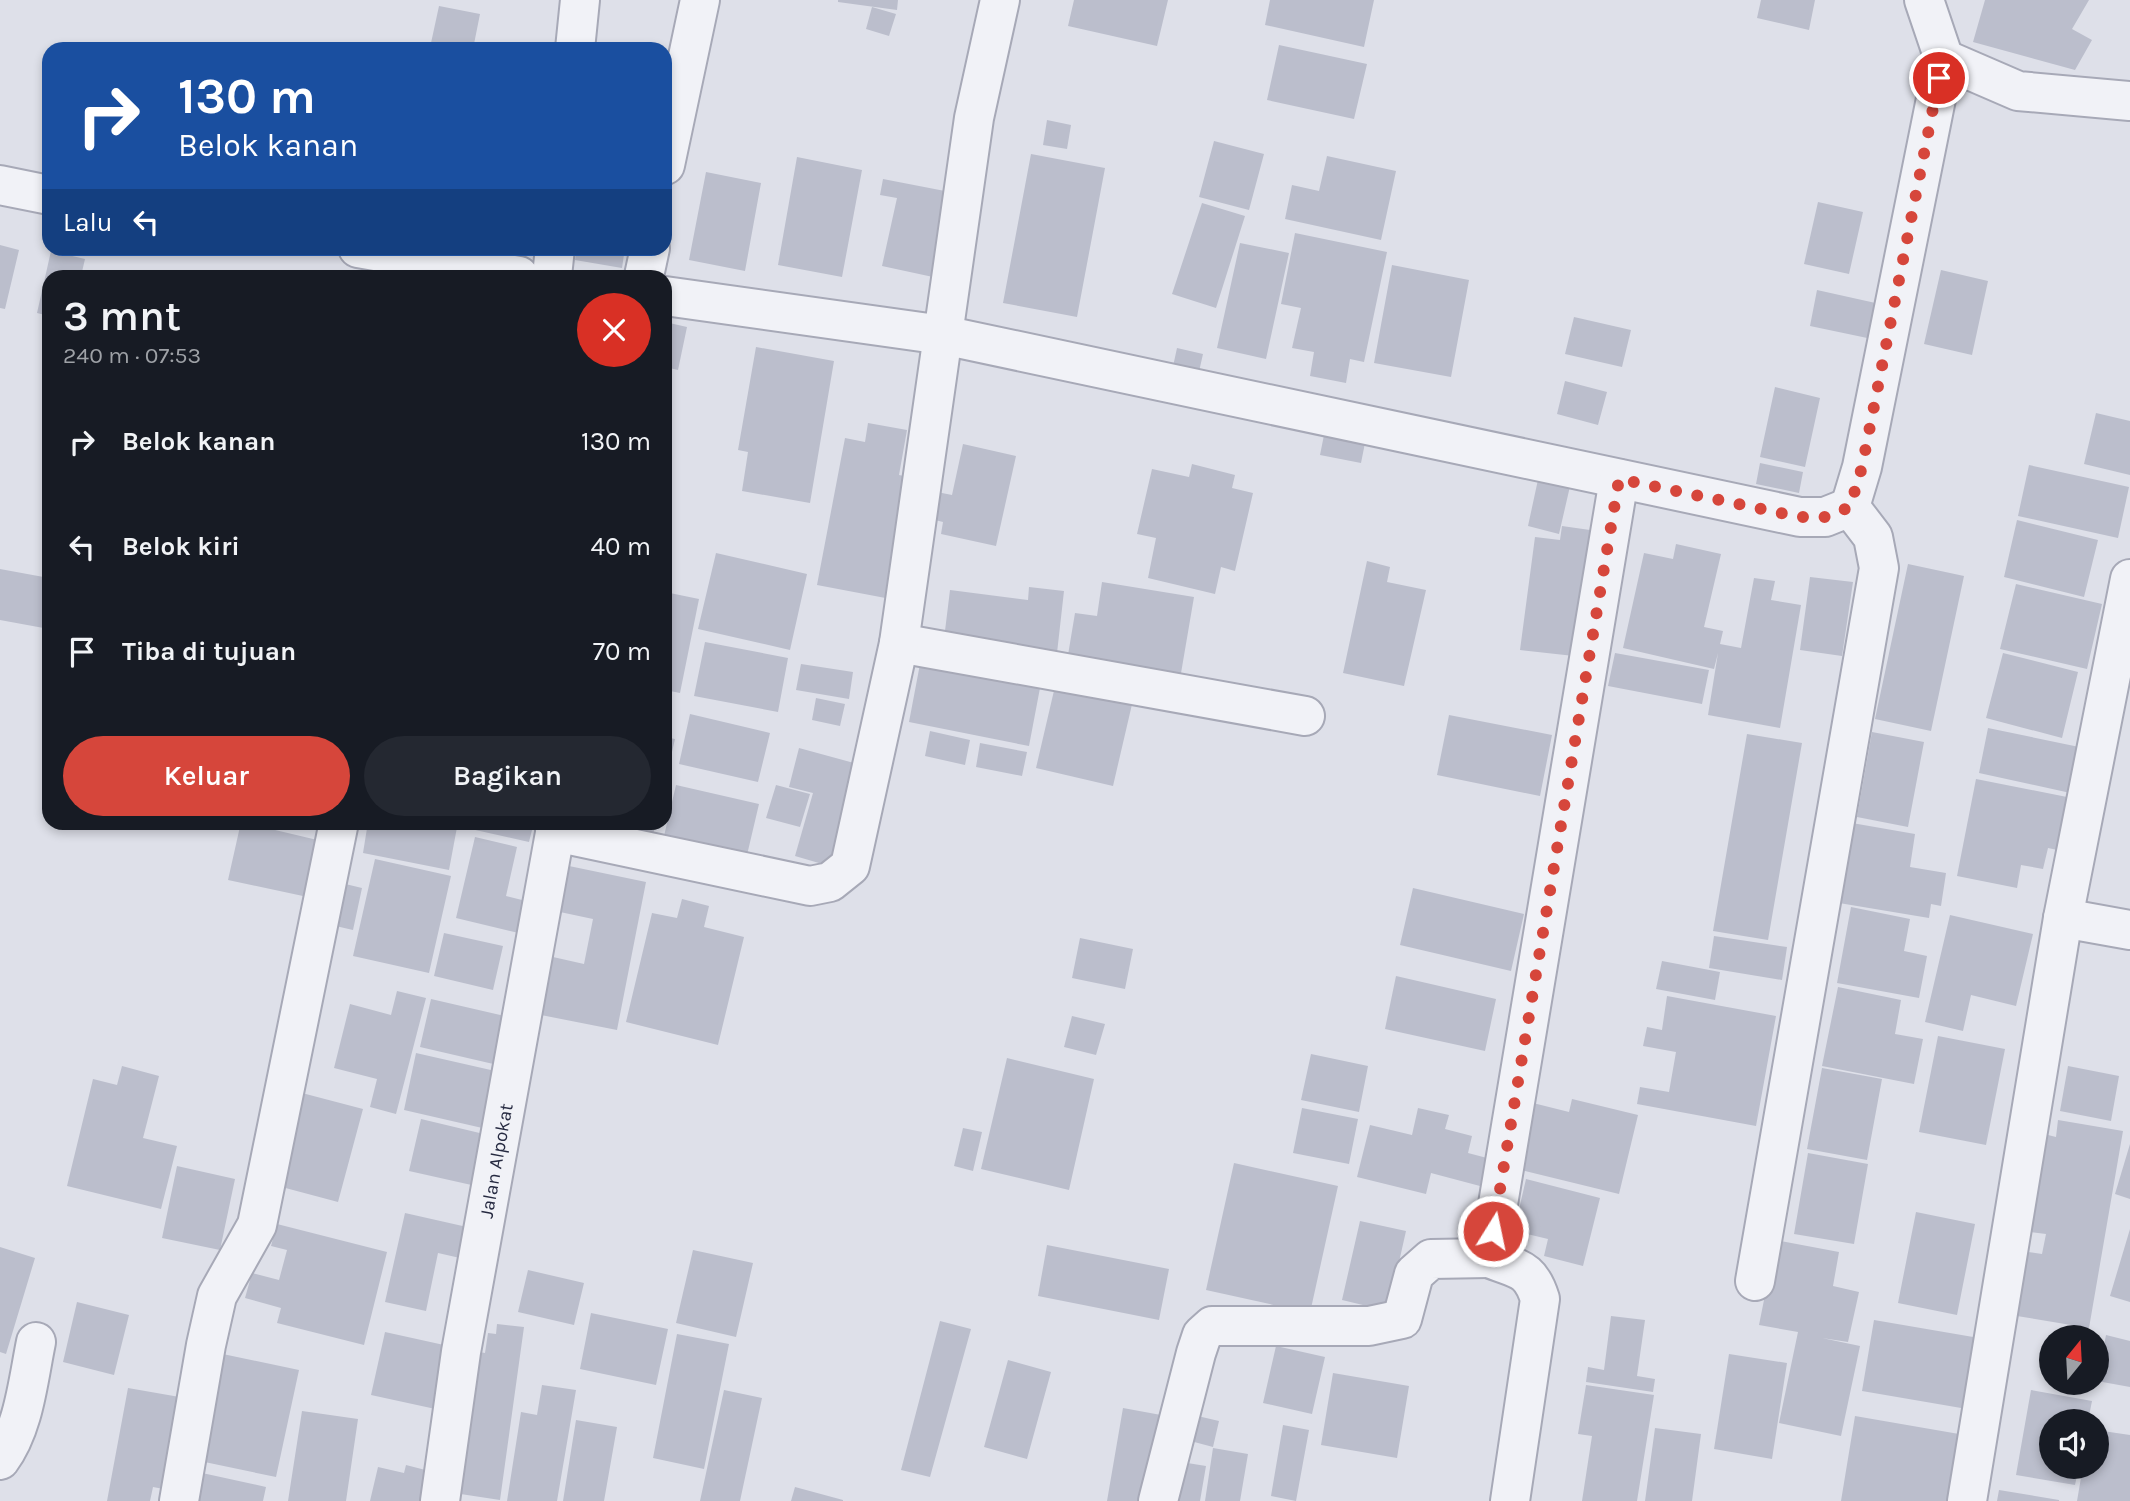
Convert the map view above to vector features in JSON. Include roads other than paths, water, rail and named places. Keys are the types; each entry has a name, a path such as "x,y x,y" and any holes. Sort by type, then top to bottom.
{"street":[{"path":"672,124 700,0"},
{"path":"569,830 810,886 830,882 850,866 899,643 974,118 1000,0"},
{"path":"1850,507 1862,467 1944,59 1927,3"},
{"path":"578,21 594,42"},
{"path":"1944,59 2018,90 2130,101"},
{"path":"0,186 42,194"},
{"path":"404,256 484,270"},
{"path":"672,297 943,335 1800,517 1825,517 1850,507"},
{"path":"1489,1258 1619,479"},
{"path":"1755,1282 1879,568 1873,537 1850,507"},
{"path":"1967,1501 2063,918 2130,579"},
{"path":"899,643 1305,716"},
{"path":"179,1501 217,1296 257,1225 337,830"},
{"name":"Jalan Alpokat","path":"440,1501 461,1352 555,830"},
{"path":"2063,918 2130,930"},
{"path":"1158,1501 1196,1353 1202,1335 1212,1326 1370,1326 1402,1319 1414,1274 1430,1259 1489,1258 1528,1274 1540,1299 1510,1501"},
{"path":"0,1460 17,1428 36,1342"}]}
